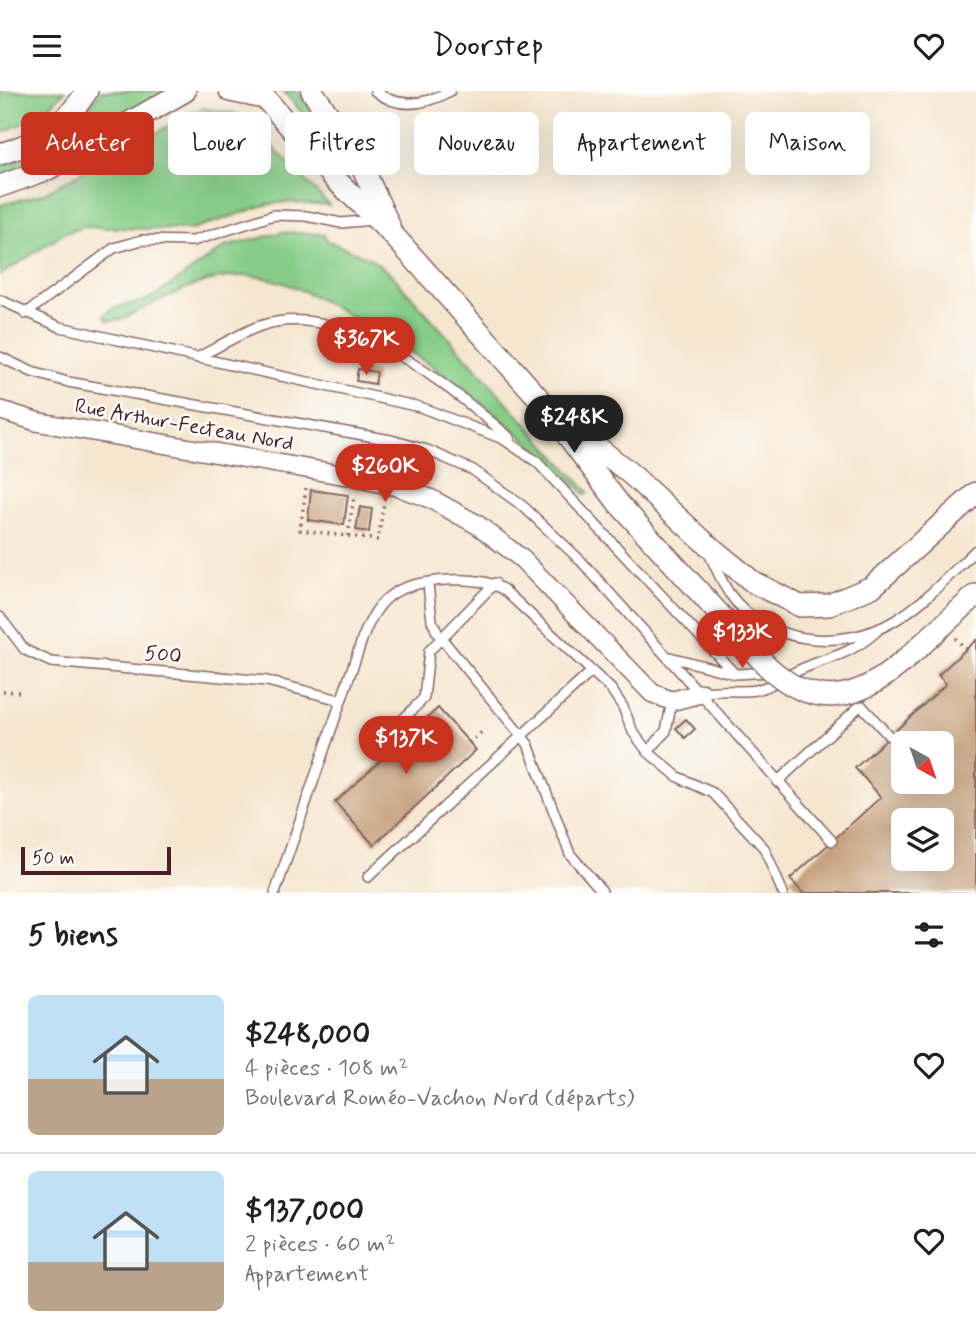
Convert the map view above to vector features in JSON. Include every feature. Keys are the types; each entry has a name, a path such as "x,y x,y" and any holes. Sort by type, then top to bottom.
{"street":[{"path":"0,154 24,146 50,131 87,91"},
{"path":"0,186 48,169 185,91"},
{"path":"230,91 262,95 376,220 394,236 543,403 619,504 770,669 792,686 821,696 852,694 879,682 976,595"},
{"path":"312,91 360,162 394,236"},
{"path":"543,403 632,475 702,540 753,582 785,601 800,606 829,605 872,587 976,493"},
{"name":"Rue Arthur-Fecteau Nord","path":"0,410 49,424 349,476 399,487 431,499 463,515 508,547 652,693 673,701"},
{"path":"673,701 702,693"}],"lane":[{"path":"375,91 387,99 411,104 436,99 450,91"},
{"path":"25,314 114,247 130,241 193,241 274,215 306,216 341,223 376,220"},
{"path":"0,300 25,314 61,327 420,407 503,439 537,462"},
{"path":"197,358 260,326 275,323 316,323 352,331 411,364 496,426 537,462 735,674"},
{"path":"0,357 32,372 68,382 365,434 407,443 451,458 490,481 524,507 582,561 832,841"},
{"path":"702,540 729,593 773,629 806,639 822,640 860,635 881,628"},
{"path":"702,693 720,689 758,689 841,656 918,604 976,550"},
{"path":"275,893 370,619 394,593 428,584 471,579 495,583 619,698 633,732 648,752 678,776 713,793 769,855 783,893"},
{"path":"384,739 424,698 426,659 440,638 495,583"},
{"path":"428,584 432,621 440,638 522,735 534,754 570,854 602,891"},
{"name":"500","path":"0,617 25,650 51,662 268,681 340,701"},
{"path":"670,657 735,674 798,671"},
{"path":"368,877 592,671"},
{"path":"648,752 666,731 673,701"},
{"path":"777,782 861,705 889,736"}],"path":[{"path":"307,486 300,530 378,540 385,500"},
{"path":"348,536 355,491"},
{"path":"345,516 351,516"},
{"path":"3,691 21,692"},
{"path":"469,743 485,729"}],"green space":[{"path":"0,91 65,91 44,112 21,112 21,124 0,134"},
{"path":"101,91 167,91 131,112 86,112"},
{"path":"283,91 297,91 312,112 301,112"},
{"path":"202,108 228,112 195,112"},
{"path":"168,126 168,175 271,175 271,145 285,159 285,175 300,175 329,205 286,202 265,205 191,230 84,227 65,233 0,275 0,205 42,194 77,175 154,175 154,134"},
{"path":"21,157 21,171 0,178 0,166"},
{"path":"283,232 324,234 326,240 369,258 390,273 588,492 585,495 530,443 442,373 323,301 277,281 252,276 217,279 185,289 122,319 108,321 104,316 113,308 144,301 158,294 225,247"}],"building":[{"path":"358,369 377,372 375,384 356,381"},
{"path":"311,490 348,495 344,525 308,520"},
{"path":"360,507 372,509 369,532 356,530"},
{"path":"976,640 976,893 803,893 790,879 881,797 855,768 891,735 891,795 954,795 954,731 895,731 946,684 938,675"},
{"path":"438,708 476,750 374,845 335,802"},
{"path":"686,719 695,729 685,738 676,728"}]}
